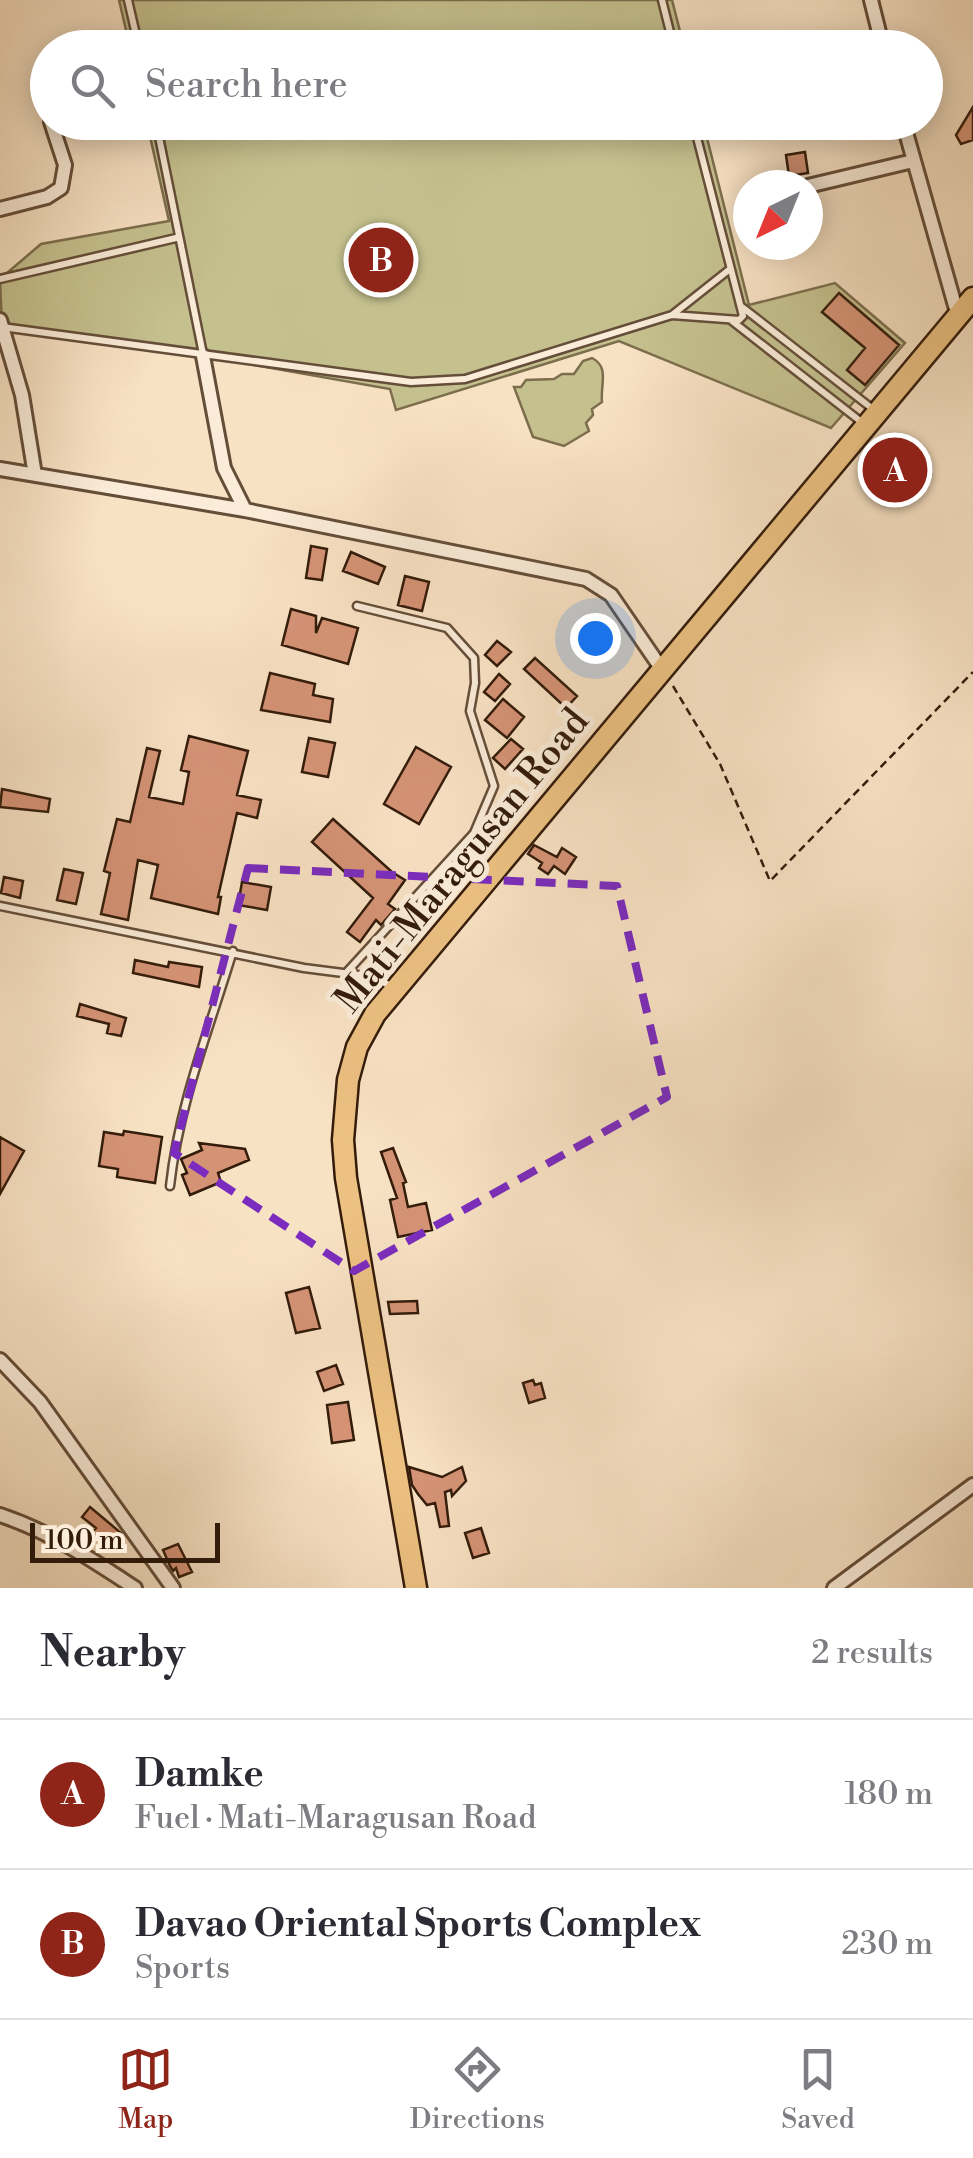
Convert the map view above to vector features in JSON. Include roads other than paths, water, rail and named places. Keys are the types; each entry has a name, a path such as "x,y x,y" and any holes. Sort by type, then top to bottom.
{"main road":[{"name":"Mati-Maragusan Road","path":"416,1588 354,1228 343,1140 348,1080 357,1046 395,988 973,298"}],"street":[{"path":"871,0 879,30"},
{"path":"0,210 61,188 65,165 57,140"},
{"path":"908,140 958,316"},
{"path":"823,182 913,161"},
{"path":"1,323 31,438 35,475"},
{"path":"203,356 224,468 245,510"},
{"path":"0,469 245,510 586,579 611,595 661,668"},
{"path":"0,1360 40,1402 173,1588"},
{"path":"834,1588 973,1486"},
{"path":"0,1516 35,1526 71,1545 135,1588"}],"lane":[{"path":"128,0 135,30"},
{"path":"662,0 670,30"},
{"path":"159,140 203,356"},
{"path":"672,315 743,319 698,140"},
{"path":"0,279 176,238"},
{"path":"1,323 203,356 411,382 465,379 672,315 730,269"},
{"path":"741,306 858,398 870,418"},
{"path":"731,320 846,410 870,418"},
{"path":"828,395 838,382"},
{"path":"346,973 474,833 494,786 470,711 474,658 447,628 357,606"},
{"path":"0,906 304,968 374,977 395,988"},
{"path":"170,1186 185,1099 233,952"}],"place":[{"name":"Davao Oriental Sports Complex","path":"381,260"},
{"name":"Damke","path":"895,470"}]}
